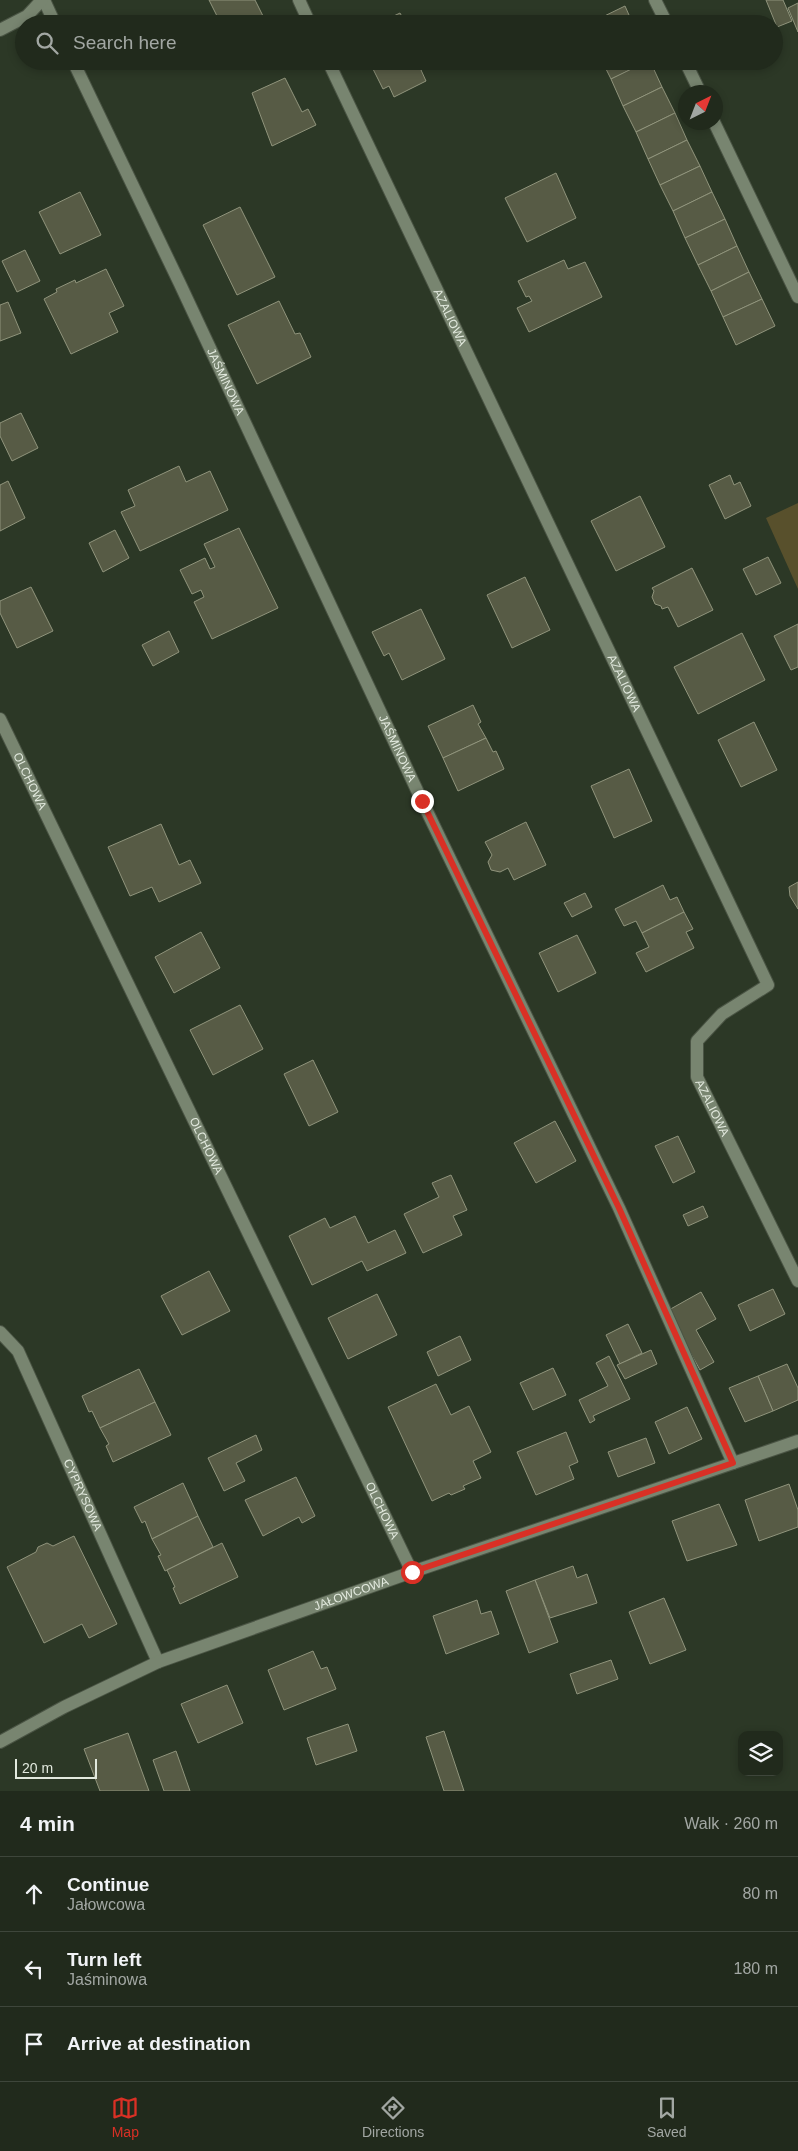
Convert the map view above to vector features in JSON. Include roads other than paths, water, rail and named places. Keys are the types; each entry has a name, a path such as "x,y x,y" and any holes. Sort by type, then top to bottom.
{"street":[{"path":"28,15 43,0 50,15"},
{"path":"299,0 306,15"},
{"path":"655,0 662,15"},
{"path":"0,30 15,22"},
{"name":"JAŚMINOWA","path":"77,70 422,801 619,1208 733,1463"},
{"name":"AZALIOWA","path":"332,70 768,985 722,1014 698,1041 697,1077 798,1281"},
{"path":"689,70 697,85"},
{"path":"718,130 798,297"},
{"name":"OLCHOWA","path":"0,719 412,1572"},
{"name":"CYPRYSOWA","path":"0,1332 18,1351 158,1662"},
{"name":"JAŁOWCOWA","path":"0,1742 158,1662 412,1572 798,1441"}]}
